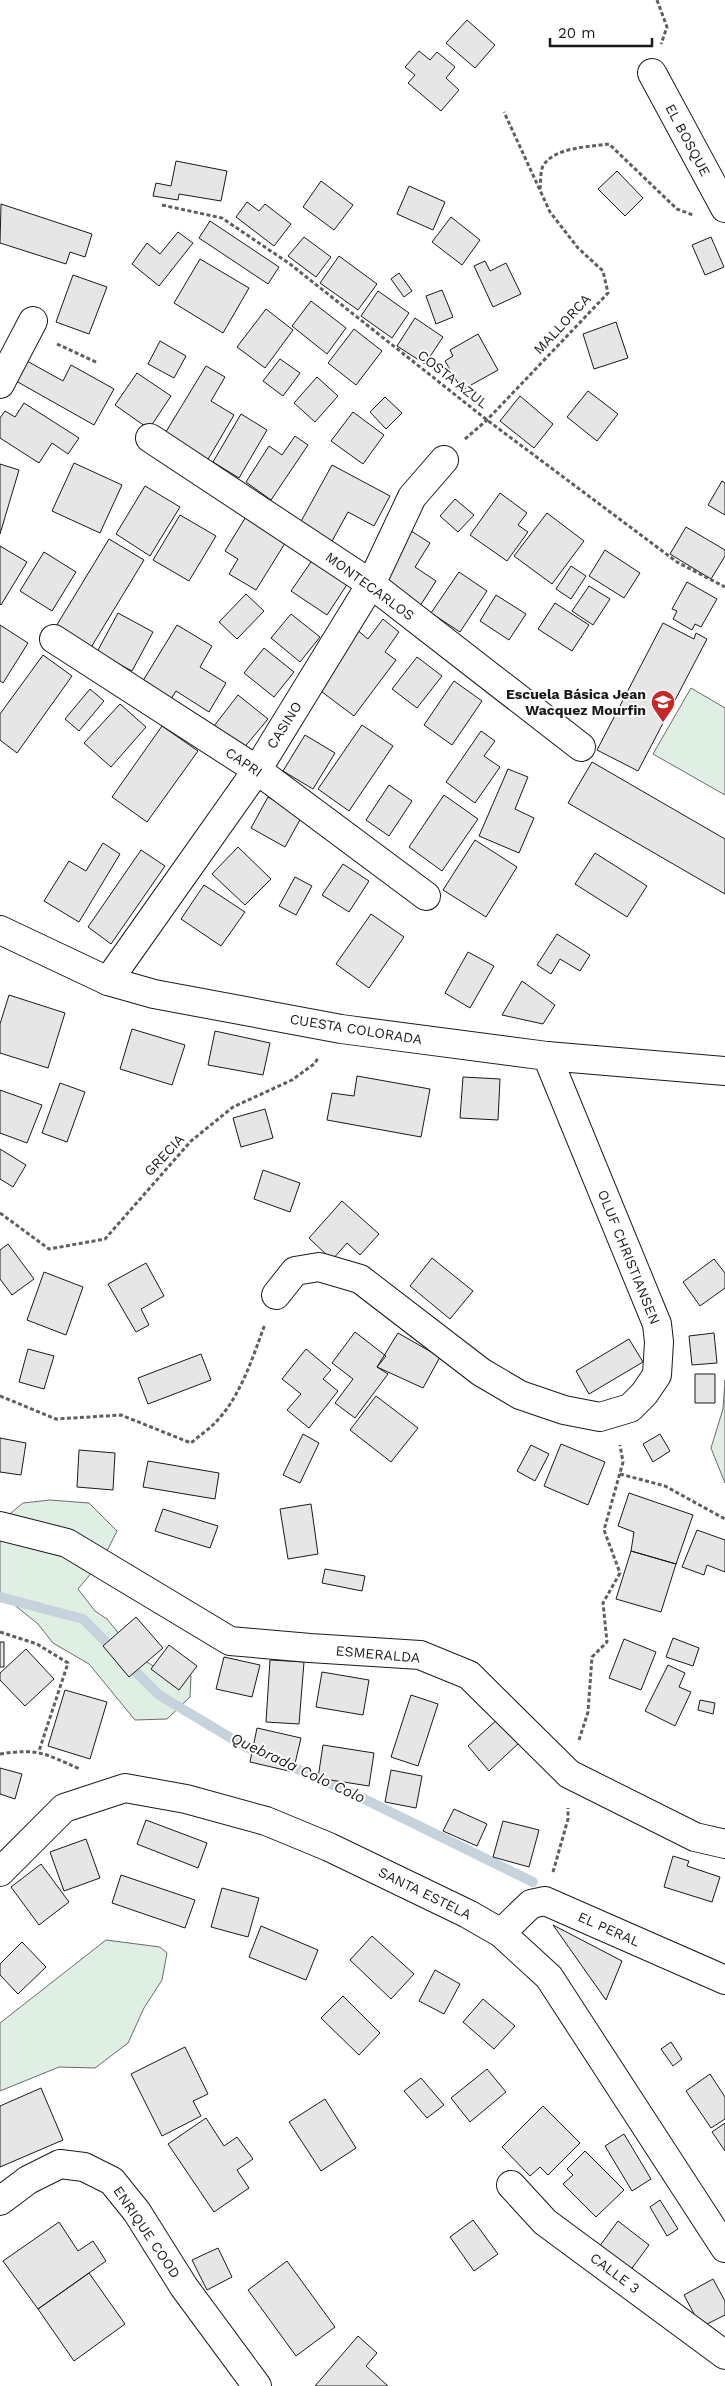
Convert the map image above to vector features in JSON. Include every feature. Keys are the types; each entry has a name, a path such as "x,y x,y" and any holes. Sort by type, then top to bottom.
{"street":[{"name":"EL BOSQUE","path":"652,73 724,207"},
{"path":"0,384 33,320"},
{"name":"MONTECARLOS","path":"150,438 371,584 580,747"},
{"name":"CASINO","path":"108,981 257,770 371,584 412,497 444,460"},
{"name":"CAPRI","path":"54,639 257,770 426,896"},
{"name":"CUESTA COLORADA","path":"0,930 108,981 154,994 341,1029 547,1056 725,1071"},
{"name":"OLUF CHRISTIANSEN","path":"276,1295 295,1271 319,1267 360,1279 481,1372 520,1395 564,1410 600,1417 630,1408 644,1394 657,1374 659,1342 657,1324 547,1056"},
{"name":"ESMERALDA","path":"0,1526 67,1542 230,1641 420,1655 469,1674 569,1774 695,1837 725,1844"},
{"name":"SANTA ESTELA","path":"0,1872 64,1808 125,1788 186,1799 266,1821 329,1847 468,1914 501,1933 549,1977 725,2248"},
{"path":"501,1933 531,1904 545,1901"},
{"name":"EL PERAL","path":"545,1901 725,1980"},
{"name":"ENRIQUE COOD","path":"0,2201 28,2180 60,2164 84,2167 112,2181 137,2212 184,2287 257,2386"},
{"name":"CALLE 3","path":"511,2185 545,2222 725,2354"}],"path":[{"path":"652,73 667,27 657,0"},
{"name":"MALLORCA","path":"444,460 487,420 608,292 604,271 578,248 550,212 504,112"},
{"path":"540,190 542,167 551,156 567,151 609,144 676,209 697,216 724,207"},
{"name":"COSTA AZUL","path":"162,205 222,218 290,264 487,420 678,562 725,587"},
{"name":"GRECIA","path":"0,1213 50,1249 105,1239 138,1199 191,1142 233,1107 292,1080 314,1064 341,1029"},
{"path":"0,1396 56,1419 121,1415 191,1443 215,1424 235,1398 249,1368 276,1295"},
{"path":"545,1901 568,1819 569,1774 588,1712 592,1657 607,1642 604,1604 620,1573 604,1530 623,1462 614,1413"},
{"path":"620,1474 665,1486 725,1520"},
{"path":"0,1632 37,1644 68,1663 39,1751"},
{"path":"0,1754 26,1750 39,1751 125,1788"}],"green space":[{"path":"691,688 725,708 725,795 653,754"},
{"path":"725,1380 725,1483 711,1448 723,1409"},
{"path":"50,1500 89,1503 117,1531 103,1559 78,1589 95,1611 107,1619 138,1657 157,1668 180,1668 191,1676 190,1697 167,1719 135,1720 89,1664 53,1643 38,1624 12,1603 0,1598 0,1522 23,1503"},
{"path":"106,1940 160,1947 167,1953 162,1980 144,2008 128,2043 95,2068 59,2067 0,2091 0,2023"}],"building":[{"path":"467,20 495,45 475,68 446,43"},
{"path":"419,51 430,60 437,52 455,67 446,78 459,90 441,111 408,83 415,75 405,67"},
{"path":"176,161 227,171 221,201 179,194 178,200 153,196 156,183 171,186"},
{"path":"617,171 643,198 625,216 598,189"},
{"path":"321,181 353,205 334,230 303,207"},
{"path":"409,186 445,202 433,230 397,214"},
{"path":"247,202 259,211 265,204 291,224 274,246 236,217"},
{"path":"1,204 92,234 85,257 70,252 66,264 0,243"},
{"path":"451,217 480,240 462,265 432,242"},
{"path":"210,221 279,267 268,284 199,238"},
{"path":"178,232 193,243 159,286 132,264 147,243 160,254"},
{"path":"304,237 331,257 316,277 288,256"},
{"path":"711,237 724,267 705,275 692,245"},
{"path":"339,256 377,284 358,310 320,283"},
{"path":"200,259 249,288 223,333 174,303"},
{"path":"485,261 490,271 506,263 521,294 493,307 474,266"},
{"path":"399,273 412,291 404,297 391,279"},
{"path":"73,275 107,287 89,334 56,322"},
{"path":"442,290 453,317 436,324 426,296"},
{"path":"378,291 409,313 392,338 361,316"},
{"path":"311,301 346,328 327,354 292,326"},
{"path":"266,309 293,330 265,368 237,347"},
{"path":"415,318 443,337 425,364 397,346"},
{"path":"616,322 628,358 594,369 583,334"},
{"path":"354,329 382,351 356,385 328,363"},
{"path":"478,334 498,370 462,390 445,361 453,356 450,350"},
{"path":"160,341 186,356 174,378 148,364"},
{"path":"280,359 300,373 283,396 263,381"},
{"path":"27,361 63,381 71,365 114,389 94,425 16,381"},
{"path":"206,366 225,377 211,401 234,415 207,461 164,435"},
{"path":"137,373 171,396 149,429 115,405"},
{"path":"317,377 338,396 315,422 294,403"},
{"path":"588,391 618,414 597,441 567,417"},
{"path":"520,396 553,424 534,448 500,421"},
{"path":"385,397 402,413 386,429 370,412"},
{"path":"24,403 79,438 68,454 52,443 39,463 0,438 0,418 5,411 15,417"},
{"path":"353,412 384,435 363,464 331,441"},
{"path":"241,414 267,430 239,478 213,462"},
{"path":"295,436 308,445 271,500 246,482 269,446 282,455"},
{"path":"74,463 122,485 100,533 52,511"},
{"path":"0,464 19,470 0,534"},
{"path":"332,465 390,496 374,526 348,512 331,543 299,525"},
{"path":"722,481 725,483 725,515 708,505"},
{"path":"145,486 180,507 150,556 116,534"},
{"path":"500,493 527,513 518,525 528,532 507,561 470,535"},
{"path":"455,499 474,515 458,532 440,516"},
{"path":"547,513 584,541 552,584 514,556"},
{"path":"180,515 216,536 189,581 153,560"},
{"path":"247,515 287,540 256,590 229,574 238,559 225,551"},
{"path":"686,527 725,550 725,556 711,579 670,554"},
{"path":"408,529 430,543 415,567 436,581 420,606 377,578"},
{"path":"109,539 144,560 90,649 55,628"},
{"path":"0,546 27,562 1,605 0,604"},
{"path":"605,550 640,573 624,598 589,576"},
{"path":"44,552 76,572 52,611 20,591"},
{"path":"313,559 348,583 327,615 291,591"},
{"path":"571,566 586,576 571,599 556,589"},
{"path":"459,572 487,591 460,632 431,613"},
{"path":"687,582 717,599 701,627 695,624 692,630 673,619 677,611 672,609"},
{"path":"589,586 610,599 593,625 572,611"},
{"path":"246,594 264,611 237,639 219,622"},
{"path":"496,595 526,614 509,640 480,621"},
{"path":"555,603 589,625 572,651 538,629"},
{"path":"118,613 153,632 132,671 97,652"},
{"path":"291,614 320,637 300,662 271,638"},
{"path":"383,619 399,632 385,652 396,660 354,716 314,686 356,629 368,639"},
{"path":"663,623 694,639 696,633 707,639 638,771 597,750"},
{"path":"0,625 28,643 3,683 0,681"},
{"path":"177,625 212,646 200,667 226,683 209,712 176,691 169,702 141,684"},
{"path":"264,648 294,672 274,697 244,673"},
{"path":"43,655 72,676 17,753 0,740 0,714"},
{"path":"417,657 442,676 417,708 392,689"},
{"path":"454,681 482,701 452,745 424,725"},
{"path":"90,689 104,701 79,731 65,719"},
{"path":"238,695 268,719 243,749 214,726"},
{"path":"120,704 146,727 111,767 84,743"},
{"path":"362,725 393,746 349,811 318,789"},
{"path":"162,726 198,751 147,822 112,797"},
{"path":"481,731 495,741 484,756 500,767 475,803 446,782"},
{"path":"305,735 335,753 313,789 283,771"},
{"path":"592,762 725,839 725,894 568,803"},
{"path":"508,769 528,777 515,809 534,818 519,853 479,836"},
{"path":"389,785 412,801 389,836 366,820"},
{"path":"444,795 478,819 442,871 409,847"},
{"path":"268,797 302,816 285,847 251,828"},
{"path":"475,840 517,867 486,917 443,890"},
{"path":"103,843 120,854 79,922 44,901 69,861 86,871"},
{"path":"238,847 271,879 245,905 212,874"},
{"path":"141,850 165,866 111,944 88,927"},
{"path":"595,853 647,886 627,917 575,884"},
{"path":"343,864 369,881 349,912 322,895"},
{"path":"295,877 312,886 296,915 279,906"},
{"path":"204,885 245,912 221,946 181,919"},
{"path":"371,914 404,937 369,988 336,964"},
{"path":"557,934 590,955 580,971 560,959 551,974 537,965"},
{"path":"468,952 494,966 470,1008 445,993"},
{"path":"522,981 555,1005 543,1024 502,1015"},
{"path":"9,995 65,1013 48,1068 0,1053 0,1024"},
{"path":"132,1029 185,1045 172,1085 120,1069"},
{"path":"215,1031 270,1043 263,1075 208,1065"},
{"path":"357,1076 430,1089 421,1137 327,1120 332,1093 354,1096"},
{"path":"463,1077 500,1079 498,1120 460,1118"},
{"path":"60,1083 85,1092 67,1142 42,1133"},
{"path":"0,1090 42,1105 27,1143 0,1133"},
{"path":"265,1109 273,1138 241,1147 233,1118"},
{"path":"0,1149 26,1165 13,1187 0,1179"},
{"path":"263,1170 300,1183 290,1212 254,1199"},
{"path":"342,1201 379,1234 360,1255 347,1243 332,1260 309,1238"},
{"path":"8,1244 34,1279 12,1295 0,1279 0,1250"},
{"path":"432,1258 473,1291 450,1319 410,1286"},
{"path":"714,1259 725,1273 725,1288 700,1306 683,1282"},
{"path":"146,1263 164,1296 141,1309 149,1325 136,1332 108,1284"},
{"path":"44,1272 83,1287 66,1335 27,1320"},
{"path":"355,1332 386,1356 377,1367 388,1374 355,1418 335,1403 353,1379 332,1363"},
{"path":"398,1333 440,1357 423,1388 377,1367"},
{"path":"714,1333 717,1363 692,1365 689,1336"},
{"path":"629,1339 643,1362 589,1394 576,1371"},
{"path":"28,1349 54,1356 44,1389 19,1382"},
{"path":"306,1349 331,1370 323,1379 338,1391 309,1428 287,1410 301,1394 282,1379"},
{"path":"201,1354 211,1380 148,1404 138,1378"},
{"path":"695,1374 715,1374 715,1403 695,1403"},
{"path":"376,1396 418,1428 391,1462 350,1430"},
{"path":"303,1434 319,1443 300,1483 283,1475"},
{"path":"660,1434 670,1451 653,1462 643,1444"},
{"path":"0,1438 26,1443 21,1475 0,1472"},
{"path":"561,1444 605,1462 588,1505 544,1486"},
{"path":"531,1445 549,1454 535,1481 517,1471"},
{"path":"79,1450 115,1453 113,1490 77,1487"},
{"path":"148,1461 219,1473 215,1499 143,1487"},
{"path":"629,1493 693,1515 676,1564 631,1551 634,1532 618,1526"},
{"path":"311,1504 318,1554 288,1559 280,1509"},
{"path":"163,1509 218,1526 210,1548 155,1531"},
{"path":"697,1530 725,1540 725,1572 707,1565 704,1575 682,1567"},
{"path":"631,1551 676,1564 661,1612 616,1599"},
{"path":"325,1569 365,1576 362,1591 322,1583"},
{"path":"136,1617 163,1648 129,1677 103,1646"},
{"path":"673,1638 699,1648 693,1666 666,1657"},
{"path":"624,1639 656,1652 641,1690 609,1678"},
{"path":"0,1642 4,1642 4,1667 0,1667"},
{"path":"169,1645 197,1666 179,1690 151,1669"},
{"path":"26,1649 54,1679 25,1706 0,1680 0,1673"},
{"path":"224,1657 260,1665 252,1697 216,1689"},
{"path":"270,1660 304,1662 299,1724 266,1722"},
{"path":"668,1665 685,1673 679,1687 691,1692 675,1726 645,1711"},
{"path":"322,1672 369,1680 363,1715 316,1707"},
{"path":"65,1690 107,1702 90,1759 48,1746"},
{"path":"411,1695 438,1704 418,1766 391,1757"},
{"path":"700,1700 715,1703 713,1714 698,1710"},
{"path":"499,1718 520,1742 489,1771 468,1746"},
{"path":"257,1728 301,1738 293,1772 250,1762"},
{"path":"323,1745 374,1753 369,1786 318,1778"},
{"path":"0,1768 22,1774 15,1799 0,1794"},
{"path":"391,1770 422,1776 416,1808 385,1802"},
{"path":"454,1809 487,1824 477,1846 443,1831"},
{"path":"146,1820 207,1843 198,1868 137,1844"},
{"path":"503,1821 539,1830 529,1867 493,1857"},
{"path":"86,1839 100,1878 64,1891 50,1852"},
{"path":"673,1856 689,1861 687,1866 720,1877 712,1902 664,1887"},
{"path":"41,1864 69,1902 39,1925 11,1887"},
{"path":"121,1875 195,1900 185,1928 112,1903"},
{"path":"222,1888 259,1898 248,1937 211,1927"},
{"path":"553,1925 622,1961 606,2000"},
{"path":"261,1926 318,1950 306,1980 249,1957"},
{"path":"372,1936 414,1974 391,1999 350,1960"},
{"path":"22,1942 46,1967 18,1994 0,1975 0,1964"},
{"path":"435,1970 460,1984 444,2014 419,2001"},
{"path":"343,1996 380,2033 359,2055 321,2018"},
{"path":"483,1999 515,2026 494,2049 463,2022"},
{"path":"671,2042 682,2059 673,2066 661,2049"},
{"path":"185,2047 208,2094 193,2101 201,2116 162,2136 131,2074"},
{"path":"487,2069 506,2092 470,2122 451,2098"},
{"path":"710,2074 725,2097 725,2119 711,2128 686,2091"},
{"path":"421,2078 444,2105 427,2118 404,2091"},
{"path":"41,2088 63,2140 0,2167 0,2106"},
{"path":"325,2099 356,2148 321,2171 289,2122"},
{"path":"543,2106 580,2143 548,2175 540,2167 530,2176 502,2147"},
{"path":"206,2118 224,2146 237,2137 253,2159 237,2170 249,2188 214,2212 168,2144"},
{"path":"725,2123 725,2151 712,2132"},
{"path":"624,2134 651,2179 632,2191 605,2146"},
{"path":"585,2151 624,2190 596,2217 563,2184 573,2175 567,2169"},
{"path":"660,2200 678,2229 667,2236 650,2207"},
{"path":"473,2220 498,2254 474,2271 450,2237"},
{"path":"618,2221 649,2245 627,2275 596,2251"},
{"path":"59,2222 78,2251 93,2241 106,2261 38,2309 3,2261"},
{"path":"218,2248 232,2277 207,2290 192,2260"},
{"path":"287,2261 335,2327 296,2356 248,2290"},
{"path":"89,2273 125,2324 74,2361 38,2309"},
{"path":"713,2279 725,2301 725,2315 701,2327 684,2295"},
{"path":"358,2336 377,2353 366,2366 388,2386 315,2386"}],"waterway":[{"name":"Quebrada Colo Colo","path":"0,1597 83,1619 115,1651"},
{"name":"Quebrada Colo Colo","path":"127,1663 159,1695 246,1747 264,1754"},
{"name":"Quebrada Colo Colo","path":"282,1762 362,1798 533,1882"}],"place":[{"name":"Escuela Básica Jean Wacquez Mourfin","path":"663,723"}]}
